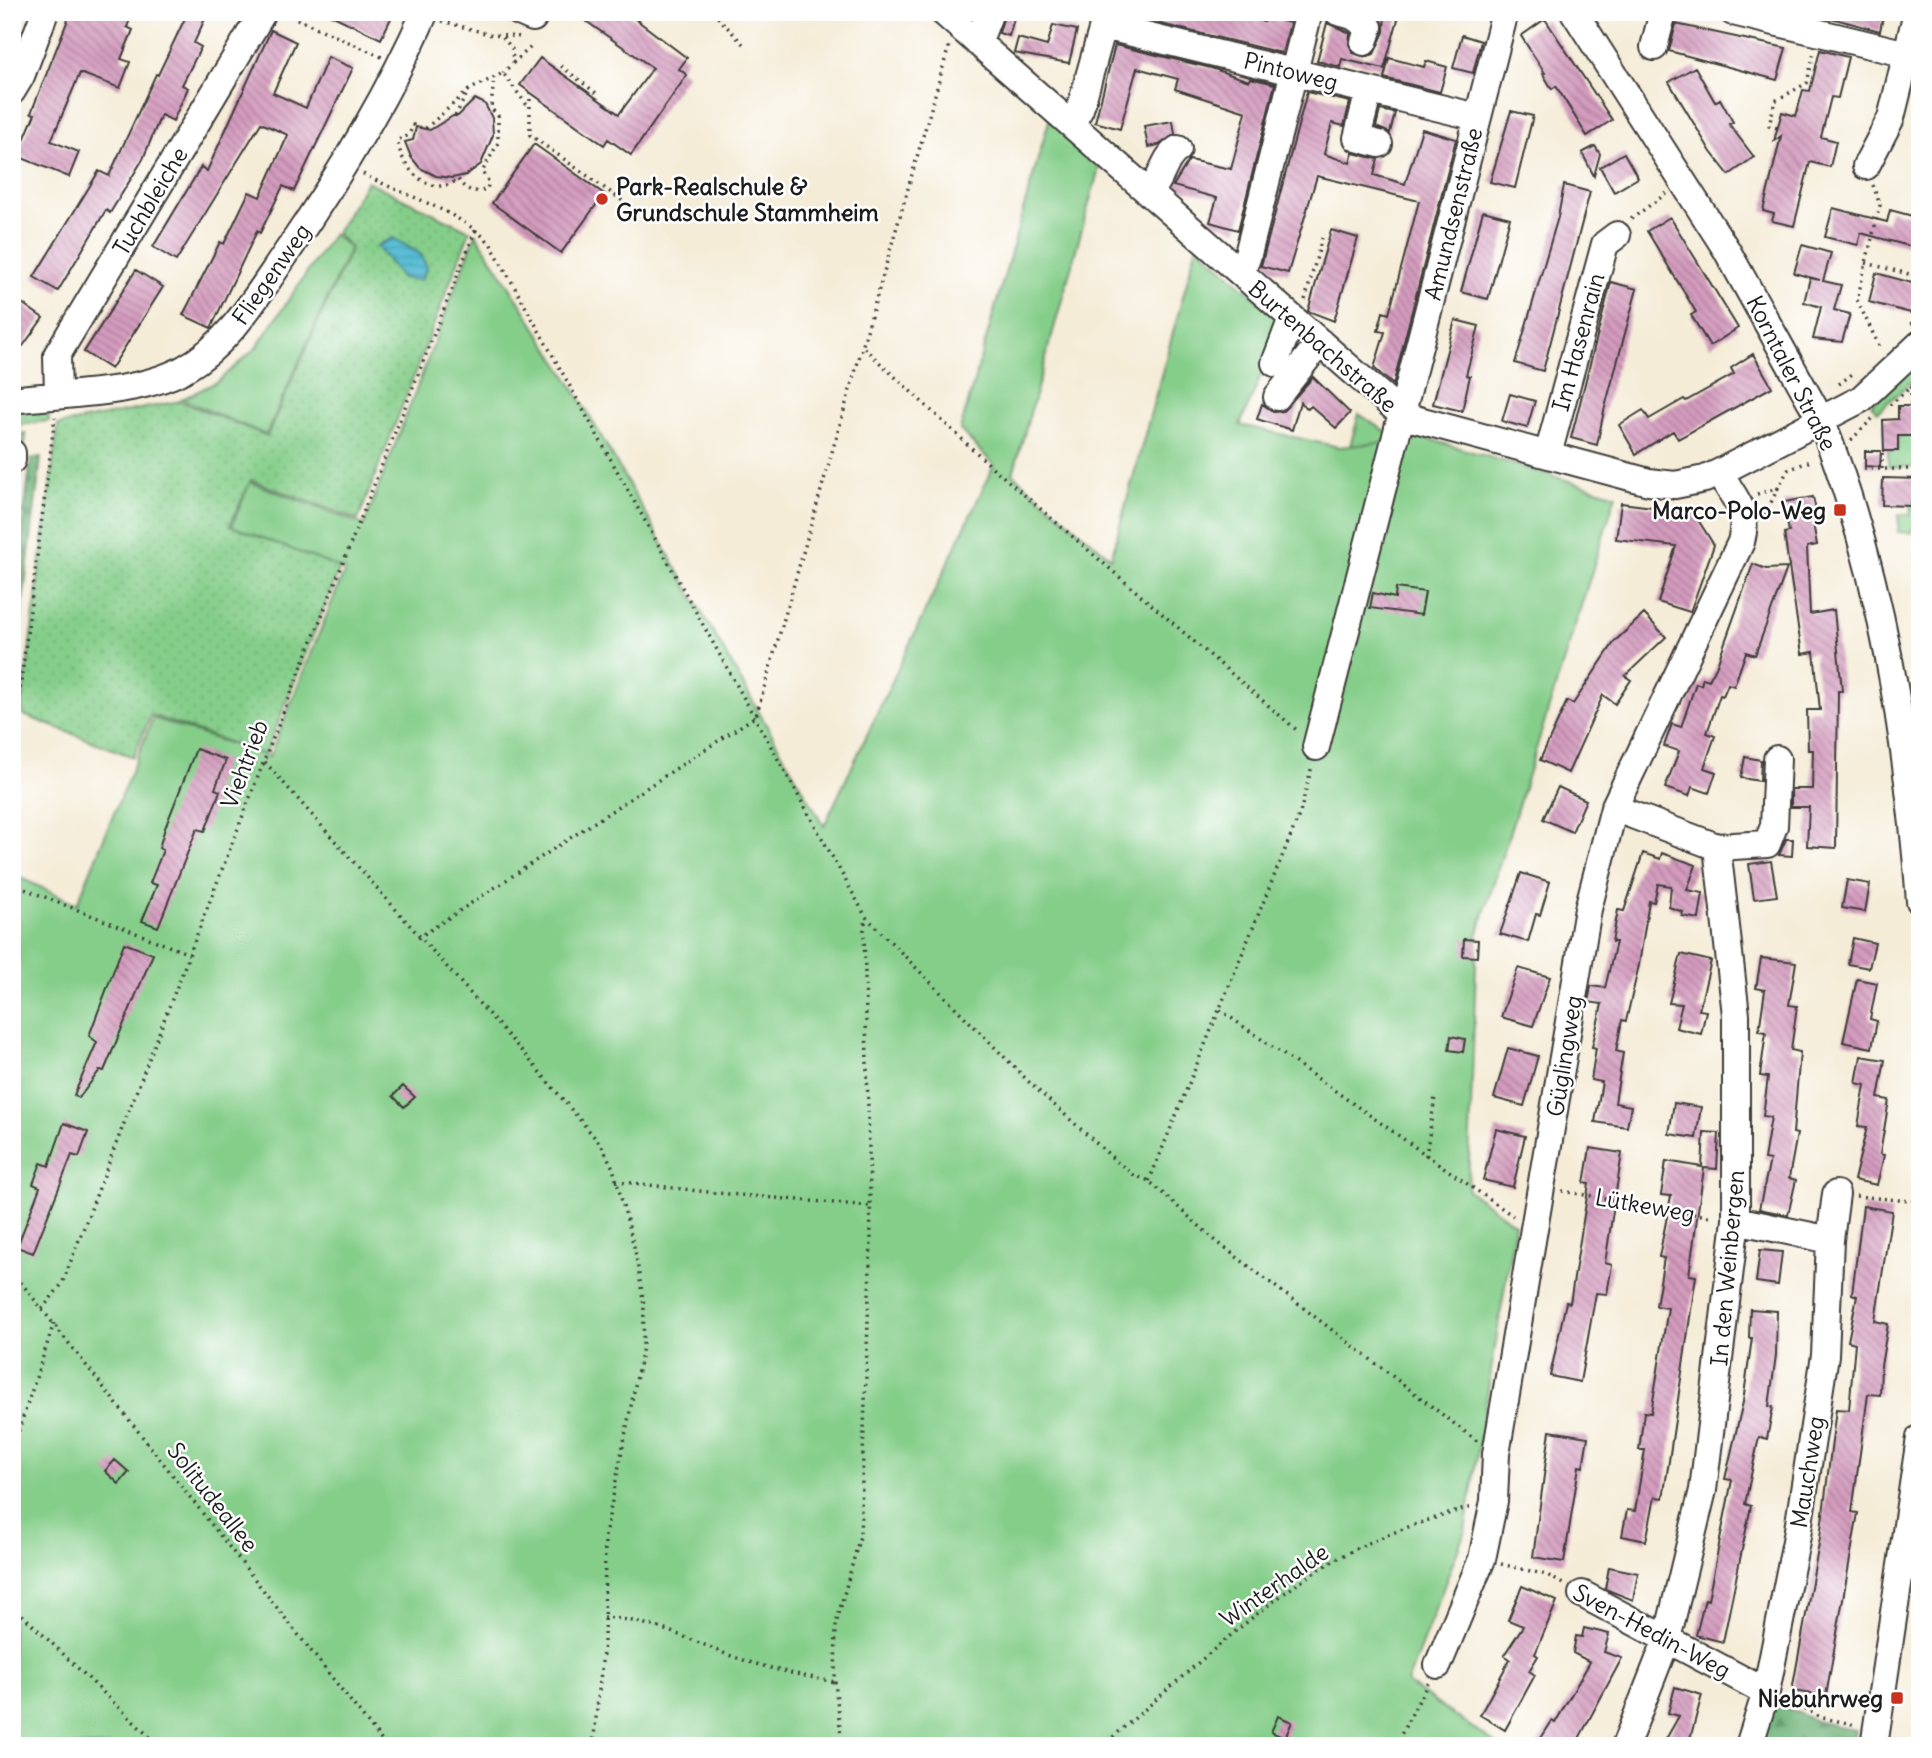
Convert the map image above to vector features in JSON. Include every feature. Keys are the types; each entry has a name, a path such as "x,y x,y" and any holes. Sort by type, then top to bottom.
{"street":[{"path":"12,91 21,76 45,12"},
{"name":"Tuchbleiche","path":"58,395 57,355 263,12"},
{"path":"960,27 990,12"},
{"path":"1241,273 1308,12"},
{"path":"1338,12 1353,16 1369,27 1363,42"},
{"name":"Amundsenstraße","path":"1316,747 1404,416 1505,12"},
{"name":"Korntaler Straße","path":"1574,12 1726,249 1816,410 1860,528 1880,608 1896,689 1918,858 1920,901"},
{"path":"1654,47 1663,12"},
{"path":"1733,12 1907,54"},
{"path":"1866,166 1891,118 1917,12"},
{"name":"Fliegenweg","path":"12,400 146,383 182,370 207,354 231,331 251,304 345,164 401,67 434,17"},
{"path":"1071,124 1080,109 1106,19"},
{"name":"Pintoweg","path":"1106,19 1294,72 1477,117"},
{"name":"Burtenbachstraße","path":"960,27 1404,416 1649,482 1675,485 1705,479 1720,472 1816,410"},
{"path":"1369,90 1357,138 1379,144"},
{"path":"1149,193 1161,181 1169,154 1178,149"},
{"name":"Im Hasenrain","path":"1548,454 1605,244 1617,235"},
{"path":"1275,363 1292,318"},
{"path":"1277,397 1320,342"},
{"path":"1816,410 1860,399 1885,366 1920,344"},
{"path":"12,453 12,460"},
{"name":"Güglingweg","path":"1438,1665 1482,1559 1494,1501 1496,1454 1588,909 1614,808 1741,542 1746,525 1744,510 1720,472"},
{"path":"1614,808 1717,847 1766,844 1774,826 1777,759"},
{"name":"In den Weinbergen","path":"1625,1746 1667,1639 1703,1490 1736,1220 1736,1015 1717,847"},
{"name":"Mauchweg","path":"1749,1746 1766,1692 1797,1536 1825,1354 1830,1240 1836,1194"},
{"path":"1736,1220 1830,1240"},
{"path":"1867,1736 1920,1438"},
{"name":"Sven-Hedin-Weg","path":"1582,1594 1766,1692"}],"path":[{"path":"282,12 401,67"},
{"path":"662,12 679,17 683,12"},
{"path":"713,12 743,44"},
{"path":"434,17 519,39 526,21"},
{"path":"639,22 643,17"},
{"path":"418,937 756,716 952,36 960,27"},
{"path":"1777,128 1769,126 1775,101 1807,83 1818,33"},
{"path":"503,37 512,49 513,63"},
{"path":"494,77 490,110 498,116 500,127 495,150 482,172 489,182 487,189 479,192 466,188 458,179 450,186 443,186 421,179 405,165 399,152 398,140 409,135 412,125 425,129 469,90 494,77 503,73 531,47"},
{"path":"561,66 577,82 596,93 596,98"},
{"path":"503,73 530,110"},
{"path":"455,116 469,90"},
{"path":"530,92 530,135 560,159 634,209"},
{"path":"489,148 495,150"},
{"path":"405,165 413,160"},
{"path":"345,164 476,229 490,243 569,380 866,917 1031,1084 1116,1161 1135,1175 1149,1181 1216,1241 1496,1454"},
{"path":"1866,166 1880,205 1857,300 1885,366 1912,395 1913,405"},
{"path":"443,186 444,177"},
{"path":"1617,235 1636,214 1683,182"},
{"name":"Viehtrieb","path":"42,1309 62,1284 264,761 476,229"},
{"path":"1292,318 1302,309 1322,238"},
{"path":"1866,263 1920,278"},
{"path":"864,348 992,467 1316,747 1300,813 1149,1181"},
{"path":"1816,410 1833,389 1885,366"},
{"path":"1912,395 1920,393"},
{"path":"12,751 58,395"},
{"path":"1882,451 1882,469"},
{"path":"1864,469 1920,469"},
{"path":"264,761 533,1064 602,1146 616,1181 635,1250 644,1306 643,1346 605,1536 604,1643 593,1746"},
{"path":"12,884 189,954"},
{"path":"842,1746 835,1682 836,1624 860,1536 870,1206 866,917"},
{"path":"1220,1010 1534,1230"},
{"path":"1426,1156 1435,1097"},
{"path":"616,1181 716,1193 870,1206"},
{"name":"Lütkeweg","path":"1543,1188 1736,1220"},
{"path":"1836,1194 1920,1202"},
{"name":"Solitudeallee","path":"12,1271 386,1746"},
{"path":"12,1451 54,1323"},
{"name":"Winterhalde","path":"1102,1746 1257,1613 1321,1569 1414,1523 1494,1501"},
{"name":"Sven-Hedin-Weg","path":"1482,1559 1547,1575 1582,1594"},
{"path":"12,1605 159,1746"},
{"path":"603,1617 627,1619 675,1631 766,1667 835,1682"},
{"path":"1395,1746 1438,1665"},
{"path":"1766,1692 1867,1736"}],"green space":[{"path":"1050,117 1101,161 1013,474 1111,558 1197,245 1283,323 1240,425 1339,447 1426,438 1616,495 1477,936 1468,1190 1515,1224 1465,1531 1407,1683 1499,1746 12,1746 12,874 77,904 153,718 269,757 345,570 232,526 250,482 364,525 476,234 569,380 824,826 994,465 960,430"},
{"path":"367,181 470,231 358,520 251,480 230,525 340,568 265,755 151,715 133,757 21,714 58,425 180,401 267,436 351,248 336,233"},
{"path":"333,234 350,248 266,435 182,399 217,382 256,348"},
{"path":"1920,360 1920,374 1877,412 1871,404"},
{"path":"48,406 49,421 12,426 12,411"},
{"path":"1359,414 1392,436 1382,471 1346,460"},
{"path":"26,434 17,512 26,513 16,601 12,600 12,435"},
{"path":"1920,435 1920,467 1888,467 1888,451 1898,451 1898,436"},
{"path":"41,458 12,690 12,606 31,459"},
{"path":"1911,502 1915,502 1915,510 1920,510 1920,530 1912,530 1912,533 1898,532 1899,514 1911,515"},
{"path":"1772,1701 1816,1721 1855,1730 1852,1746 1759,1746"}],"water":[{"path":"393,238 420,254 427,267 421,280 402,278 377,246"}],"building":[{"path":"71,12 133,12 127,27 133,30 121,59 130,62 120,88 80,73 51,141 79,152 69,177 17,156 35,114 31,113"},
{"path":"188,12 208,12 194,43 201,47 182,85 188,88 173,121 161,115 143,159 110,213 106,210 58,291 34,277 99,171 109,176"},
{"path":"325,12 394,12 381,39"},
{"path":"573,12 626,12 687,58 679,69 687,75 631,155 608,139 604,145 520,85 540,58 619,114 653,68"},
{"path":"1005,12 1016,12 1009,36 999,33"},
{"path":"1124,12 1228,12 1264,22 1266,17 1290,23 1282,53 1124,15"},
{"path":"1385,12 1400,12 1384,69 1342,59 1340,67 1317,61 1327,23 1350,33 1349,44 1353,53 1366,57 1374,54 1384,32"},
{"path":"1809,12 1884,12 1880,31"},
{"path":"1545,19 1612,120 1587,136 1556,86 1552,89 1521,36"},
{"path":"1676,24 1786,48 1777,80 1669,51"},
{"path":"1053,25 1077,30 1069,63 1014,53 1018,38 1047,46"},
{"path":"271,30 296,42 273,93 306,108 328,57 353,68 294,191 283,186 260,233 257,231 211,328 183,315 220,242 224,244 249,192 260,197 288,135 261,123 176,261 153,247 201,167 207,171"},
{"path":"1462,35 1481,41 1473,73 1453,68"},
{"path":"1115,45 1211,68 1249,81 1250,78 1275,84 1238,230 1210,222 1217,198 1173,186 1189,160 1231,169 1246,112 1175,89 1178,79 1137,68 1120,129 1095,122"},
{"path":"1820,50 1848,57 1838,98 1831,97 1821,137 1836,141 1830,167 1810,162 1794,226 1772,221 1774,214 1763,211 1781,136 1774,141 1782,112 1796,116 1803,90 1810,91"},
{"path":"1389,58 1424,67 1426,61 1447,67 1440,92 1384,78"},
{"path":"1695,67 1715,102 1720,99 1733,122 1729,124 1754,157 1729,175 1711,152 1669,82"},
{"path":"1307,92 1350,102 1344,126 1332,123 1324,154 1350,163 1353,153 1378,159 1374,175 1405,184 1422,129 1456,139 1393,385 1374,368 1385,332 1378,331 1383,312 1389,314 1419,201 1317,176 1288,273 1261,266"},
{"path":"475,99 485,104 492,118 493,135 481,164 466,175 452,178 436,176 420,168 411,157 405,142 413,140 416,127 430,130 453,116 458,116"},
{"path":"1380,110 1395,113 1390,133 1376,127"},
{"path":"1511,111 1533,116 1515,188 1490,182"},
{"path":"1173,121 1175,134 1159,145 1148,147 1144,126"},
{"path":"534,144 604,194 561,253 492,203"},
{"path":"1595,146 1600,154 1594,176 1582,153"},
{"path":"1624,153 1638,178 1614,192 1600,167"},
{"path":"1564,185 1590,192 1543,371 1515,363 1558,217"},
{"path":"1833,208 1887,222 1890,210 1920,218 1920,249 1861,233 1858,245 1825,237"},
{"path":"1483,211 1510,218 1488,299 1461,292"},
{"path":"1670,217 1738,328 1710,346 1691,315 1696,312 1647,231"},
{"path":"1331,230 1358,238 1334,321 1308,311"},
{"path":"1802,245 1831,253 1823,281 1841,285 1834,310 1850,314 1842,342 1813,339 1821,307 1804,302 1810,278 1820,280 1794,273"},
{"path":"136,270 163,287 111,369 84,352"},
{"path":"1876,273 1919,285 1911,313 1869,302"},
{"path":"1611,282 1637,289 1597,445 1571,438"},
{"path":"12,296 43,318 23,346 12,339"},
{"path":"1455,320 1479,326 1466,375 1470,376 1462,411 1433,404"},
{"path":"1753,354 1772,387 1678,439 1673,431 1636,454 1619,425 1643,410 1649,419 1684,399 1686,401 1734,374 1731,368"},
{"path":"1313,377 1350,413 1336,428 1311,406 1308,409 1300,402 1292,430 1257,419 1262,404 1274,412 1283,411"},
{"path":"1510,394 1535,401 1527,428 1502,421"},
{"path":"1898,406 1920,406 1920,436 1898,436 1898,451 1884,451 1883,420 1898,419"},
{"path":"1865,451 1881,451 1880,467 1865,466"},
{"path":"1883,478 1920,479 1920,502 1911,502 1911,506 1882,505"},
{"path":"1813,497 1816,511 1811,512 1817,545 1807,547 1810,614 1834,610 1842,691 1838,691 1836,848 1807,846 1809,807 1791,807 1791,789 1812,789 1813,750 1808,750 1807,710 1820,710 1814,652 1802,654 1784,533 1789,532 1784,502"},
{"path":"1621,503 1693,512 1714,545 1690,612 1658,602 1676,546 1616,539"},
{"path":"1753,564 1766,569 1787,568 1755,655 1746,652 1734,686 1728,684 1723,696 1720,695 1707,733 1715,736 1704,768 1716,772 1709,793 1692,787 1689,796 1665,788 1679,751 1664,746 1672,724 1681,727 1696,683 1701,685 1703,678 1709,680 1716,667"},
{"path":"1396,588 1425,592 1421,615 1370,608 1373,593 1395,598"},
{"path":"1644,614 1666,637 1625,676 1631,680 1615,704 1603,695 1568,773 1540,760 1567,701 1573,704 1615,641"},
{"path":"196,749 226,760 215,789 220,791 205,831 197,829 158,927 142,921 157,885 150,883 163,850 159,848 165,828"},
{"path":"1745,757 1761,760 1760,781 1741,778"},
{"path":"1558,787 1586,800 1572,832 1543,819"},
{"path":"1786,839 1793,839 1792,856 1779,855"},
{"path":"1643,853 1660,859 1662,853 1696,865 1687,890 1703,893 1699,919 1682,916 1683,912 1669,907 1671,886 1658,884 1654,902 1649,901 1639,965 1626,1021 1622,1020 1616,1051 1623,1053 1615,1103 1631,1106 1627,1127 1595,1122 1602,1082 1591,1080 1596,1048 1592,1047 1602,1004 1588,1002 1591,986 1605,988 1616,942 1612,942 1618,910 1624,911"},
{"path":"1771,861 1777,896 1754,899 1749,864"},
{"path":"1521,873 1550,882 1540,915 1536,914 1528,942 1500,934"},
{"path":"1847,880 1870,884 1865,912 1842,908"},
{"path":"1853,938 1875,943 1869,968 1848,964"},
{"path":"1464,939 1478,940 1477,957 1463,956"},
{"path":"124,943 153,954 104,1071 100,1070 79,1098 74,1095 97,1042 89,1036"},
{"path":"1681,954 1711,961 1699,1010 1706,1011 1701,1034 1676,1028 1682,1004 1669,1003"},
{"path":"1761,958 1796,962 1789,1005 1797,1006 1791,1050 1800,1052 1793,1133 1797,1134 1789,1178 1796,1180 1788,1215 1759,1209 1770,1160 1764,1159 1771,1117 1763,1116 1768,1077 1760,1076 1766,1032 1759,1031 1765,990 1756,988"},
{"path":"1518,968 1550,977 1533,1026 1501,1017"},
{"path":"1857,979 1877,983 1870,1019 1877,1021 1872,1048 1843,1042"},
{"path":"1451,1036 1465,1039 1463,1052 1449,1050"},
{"path":"1508,1048 1538,1056 1524,1106 1494,1098"},
{"path":"1861,1056 1885,1060 1878,1098 1889,1100 1880,1154 1884,1155 1877,1185 1854,1180 1867,1127 1858,1126 1865,1085 1856,1083"},
{"path":"403,1086 415,1097 404,1107 393,1096"},
{"path":"1674,1103 1701,1107 1696,1138 1669,1134"},
{"path":"64,1123 88,1132 79,1157 72,1155 33,1253 17,1247 40,1187 33,1184 41,1163 49,1166"},
{"path":"1496,1129 1525,1136 1513,1187 1483,1180"},
{"path":"1704,1132 1719,1133 1717,1169 1704,1168 1689,1275 1696,1276 1669,1461 1663,1498 1655,1497 1646,1541 1622,1536 1627,1510 1635,1511 1645,1450 1639,1450 1644,1412 1651,1413 1668,1308 1656,1306 1664,1258 1659,1257 1671,1196 1661,1195 1666,1161 1702,1167"},
{"path":"1590,1148 1622,1153 1605,1263 1612,1265 1607,1294 1596,1293 1580,1382 1550,1376 1566,1302 1570,1303 1589,1184 1584,1183"},
{"path":"1863,1206 1892,1211 1875,1321 1888,1324 1881,1366 1880,1395 1868,1394 1852,1512 1858,1513 1826,1696 1792,1691 1820,1538 1836,1409 1849,1410 1855,1343 1848,1341 1857,1296 1852,1294"},
{"path":"1760,1250 1782,1252 1778,1285 1756,1282"},
{"path":"1750,1309 1777,1311 1776,1355 1769,1406 1773,1407 1767,1439 1759,1437 1745,1504 1751,1506 1723,1642 1696,1635 1705,1599 1708,1600 1732,1480 1725,1479 1743,1402 1752,1338 1749,1338"},
{"path":"1550,1431 1588,1437 1583,1467 1579,1466 1564,1562 1533,1557"},
{"path":"115,1460 129,1472 119,1484 105,1471"},
{"path":"1609,1567 1638,1573 1633,1600 1605,1589"},
{"path":"1522,1586 1557,1601 1535,1654 1538,1656 1529,1671 1535,1675 1505,1730 1480,1715 1510,1659 1504,1655 1523,1626 1508,1620"},
{"path":"1584,1628 1609,1634 1604,1652 1622,1658 1575,1746 1536,1746 1552,1721 1555,1723 1590,1662 1573,1653 1576,1636 1582,1637"},
{"path":"1675,1687 1702,1695 1688,1746 1662,1746 1679,1716 1668,1713"},
{"path":"1278,1716 1292,1722 1285,1738 1271,1732"}],"place":[{"name":"Park-Realschule & Grundschule Stammheim","path":"602,199"},
{"name":"Marco-Polo-Weg","path":"1840,510"},
{"name":"Niebuhrweg","path":"1897,1698"}]}
